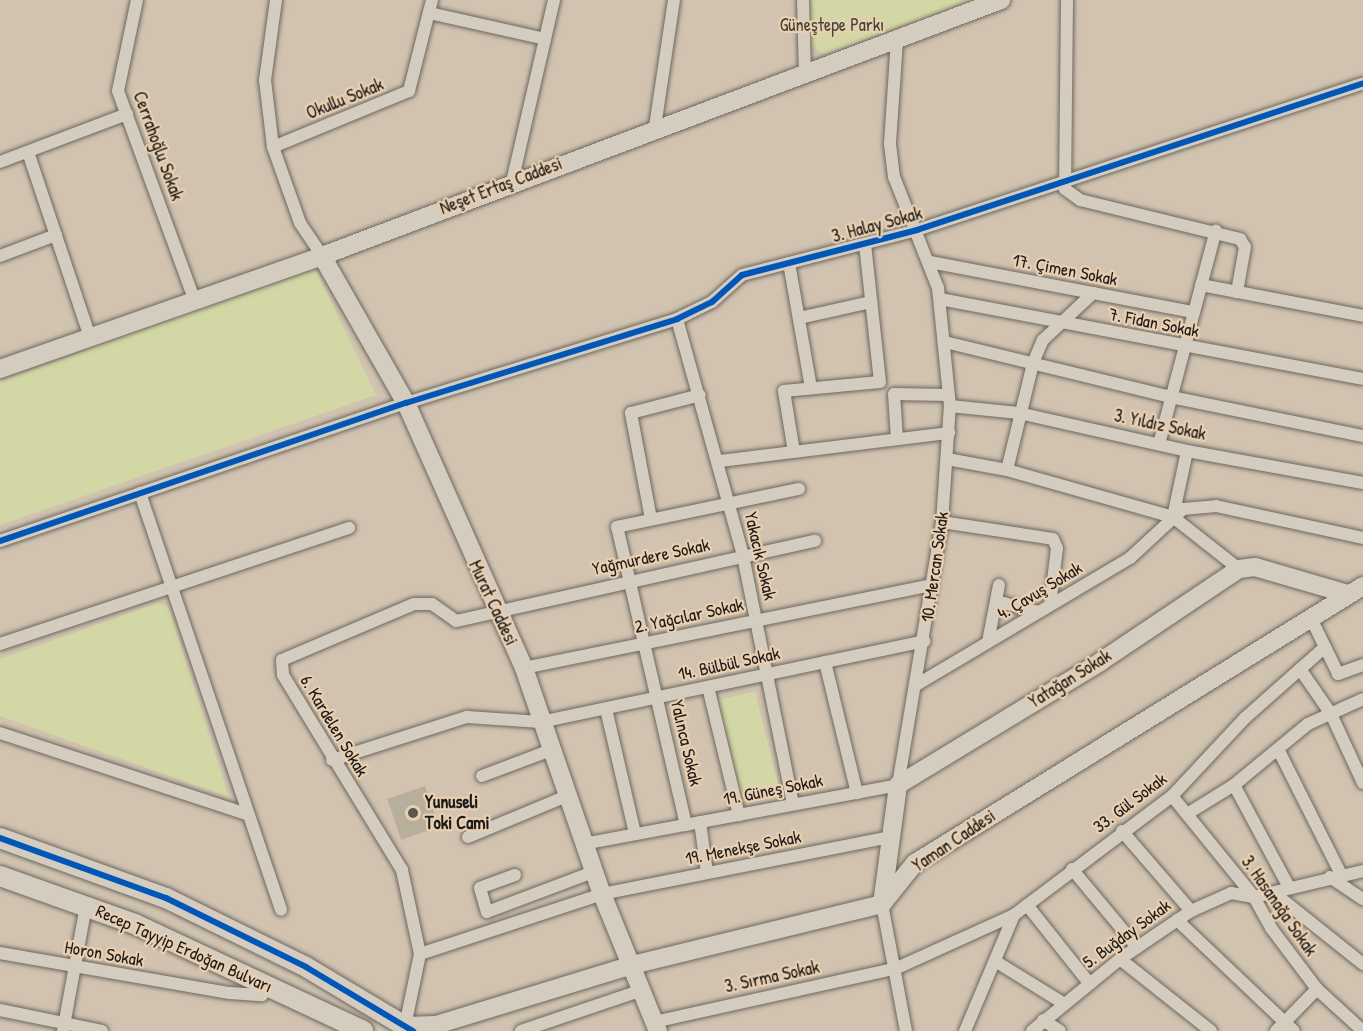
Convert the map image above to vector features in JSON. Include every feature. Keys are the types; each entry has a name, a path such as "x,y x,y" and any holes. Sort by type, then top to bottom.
{"main road":[{"name":"Neşet Ertaş Caddesi","path":"0,369 322,256 655,128 1001,0"},
{"name":"Murat Caddesi","path":"322,256 406,403 495,609 524,668 593,872 656,1026"},
{"path":"1239,569 1255,567 1355,590"},
{"name":"Yatağan Sokak","path":"898,785 1100,662 1239,569"},
{"name":"Yaman Caddesi","path":"882,904 915,863 1355,590"},
{"name":"10. Mercan Sokak","path":"882,904 898,785"},
{"name":"Recep Tayyip Erdoğan Bulvarı","path":"0,838 166,898 306,967 409,1029"},
{"name":"Recep Tayyip Erdoğan Bulvarı","path":"0,876 86,906 268,985 343,1026 363,1031"},
{"path":"409,1029 436,1025 632,965 882,904"}],"street":[{"name":"Cerrahoğlu Sokak","path":"137,0 118,91 195,301"},
{"path":"276,0 265,80 273,147 300,223 322,256"},
{"name":"Okullu Sokak","path":"273,147 409,91 432,0"},
{"path":"512,182 554,0"},
{"path":"655,128 674,0"},
{"path":"803,0 805,74"},
{"path":"1067,0 1063,182 1080,200 1216,230 1240,238 1245,247 1237,292"},
{"path":"429,13 545,39"},
{"name":"10. Mercan Sokak","path":"897,40 890,143 894,177 930,262 940,299 949,400 949,433 942,522 925,641 898,785"},
{"name":"3. Halay Sokak","path":"0,541 406,403 677,319 712,302 742,274 865,245 917,230 1363,83"},
{"path":"0,162 127,114"},
{"path":"28,152 90,337"},
{"path":"1160,444 1170,397 1216,230"},
{"path":"0,256 56,235"},
{"path":"794,452 784,391 880,382 865,245"},
{"name":"17. Çimen Sokak","path":"930,262 1193,312"},
{"path":"789,263 811,388"},
{"path":"1201,285 1363,316"},
{"path":"1007,470 1019,412 1033,363 1043,340 1093,293"},
{"name":"7. Fidan Sokak","path":"940,299 1183,348 1363,379"},
{"path":"799,318 871,302"},
{"name":"Yakacık Sokak","path":"677,319 720,461 730,502 793,804"},
{"path":"945,342 1170,397 1363,436"},
{"name":"3. Yıldız Sokak","path":"897,439 894,394 949,400 1019,412 1187,451 1363,483"},
{"path":"700,395 631,413 651,519 799,489"},
{"path":"720,461 949,433"},
{"path":"1173,517 1187,451"},
{"path":"947,459 1007,470 1173,517 1239,569"},
{"path":"140,493 246,814 281,910"},
{"path":"1173,517 1183,509 1216,506 1363,538"},
{"name":"4. Çavuş Sokak","path":"916,685 1130,558 1173,517"},
{"name":"Yalınca Sokak","path":"651,519 617,527 686,825"},
{"path":"942,522 1053,539 1057,548 1050,605"},
{"path":"0,644 172,589 349,528"},
{"name":"Yağmurdere Sokak","path":"495,609 815,541"},
{"name":"2. Yağcılar Sokak","path":"524,668 932,585"},
{"path":"988,642 999,585"},
{"path":"996,601 1038,612"},
{"name":"6. Kardelen Sokak","path":"409,1029 420,954 402,870 332,760 283,675 282,660 414,604 432,604 456,621 495,609"},
{"path":"1310,616 1338,674 1363,665"},
{"name":"14. Bülbül Sokak","path":"332,760 467,717 541,722 925,641"},
{"name":"33. Gül Sokak","path":"966,1028 1014,915 1122,831 1172,796 1325,647"},
{"path":"825,662 856,793"},
{"path":"1300,669 1331,714 1363,783"},
{"path":"708,687 739,815"},
{"path":"1187,814 1234,785 1308,724 1363,699"},
{"path":"606,709 635,834"},
{"path":"0,733 246,814"},
{"path":"1278,749 1335,876 1363,899"},
{"path":"482,776 551,750"},
{"name":"19. Güneş Sokak","path":"583,844 898,785"},
{"path":"1234,785 1289,887"},
{"path":"468,837 567,796"},
{"name":"3. Hasanağa Sokak","path":"1172,796 1254,897 1271,928 1317,989 1363,1031"},
{"path":"700,822 707,873"},
{"path":"1122,831 1191,911"},
{"name":"19. Menekşe Sokak","path":"420,954 602,894 891,837"},
{"path":"1072,869 1137,946"},
{"name":"5. Buğday Sokak","path":"1032,1031 1120,958 1191,911 1231,893 1254,897 1274,894 1289,887 1363,871"},
{"path":"487,912 593,872"},
{"path":"493,930 480,888 515,875"},
{"path":"1274,894 1363,964"},
{"path":"882,904 897,968 906,1031"},
{"path":"1027,905 1089,984"},
{"path":"64,1027 86,906"},
{"name":"3. Sırma Sokak","path":"656,1026 897,968 1014,915"},
{"path":"1177,920 1285,1028 1317,989"},
{"name":"Horon Sokak","path":"0,953 75,968 230,993 262,995 268,985"},
{"path":"1120,958 1211,1031"},
{"path":"995,961 1063,1003"},
{"path":"521,1031 642,990"},
{"path":"0,1010 64,1027 102,1031"},
{"path":"1043,1020 1060,1031"},
{"path":"966,1028 979,1031"}],"green space":[{"name":"Güneştepe Parkı","path":"807,0 973,0 826,54 809,45"},
{"path":"314,266 376,395 0,525 0,382"},
{"path":"158,603 168,606 229,797 0,716 0,659"},
{"path":"755,691 780,793 743,802 717,700"}],"building":[{"name":"Yunuseli Toki Cami","path":"425,786 439,827 401,840 387,799"}],"cycle path":[{"path":"0,541 406,403 677,319 712,302 742,275 917,230 1363,83"},
{"path":"0,838 166,898 306,967 413,1031"}],"place":[{"name":"Yunuseli Toki Cami","path":"413,813"}]}
